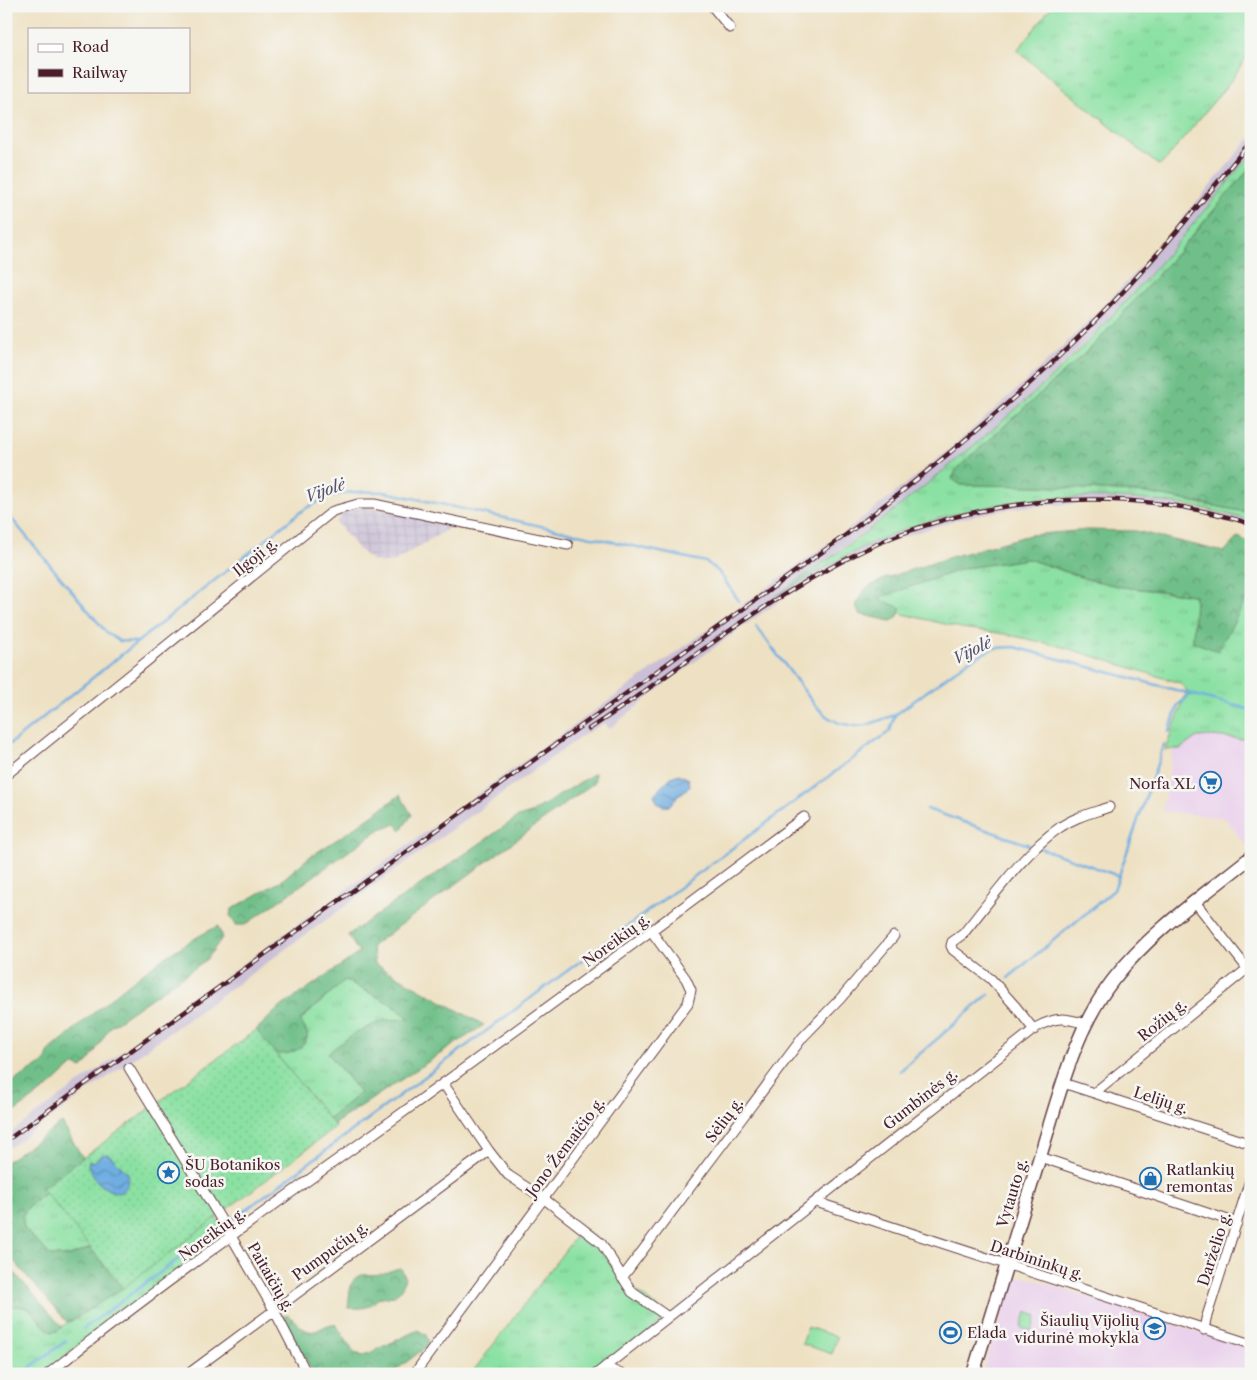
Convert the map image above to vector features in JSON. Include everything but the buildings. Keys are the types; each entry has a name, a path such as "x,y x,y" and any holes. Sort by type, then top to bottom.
{"main road":[{"path":"1086,1024 1112,981 1128,961 1158,933 1251,856"},
{"name":"Vytauto g.","path":"973,1374 1063,1083 1086,1024"}],"street":[{"path":"712,6 730,28"},
{"name":"Ilgoji g.","path":"6,775 333,511 358,504 374,504 568,545"},
{"path":"1034,1030 991,979 953,950 952,942 963,934 1034,848 1059,828 1078,817 1109,807"},
{"name":"Noreikių g.","path":"48,1374 231,1236 652,932 804,817"},
{"path":"1195,902 1249,971"},
{"name":"Jono Žemaičio g.","path":"414,1374 688,1003 691,990 686,979 652,932"},
{"name":"Sėlių g.","path":"622,1278 803,1037 840,999 894,936"},
{"name":"Rožių g.","path":"1094,1093 1249,971"},
{"name":"Gumbinės g.","path":"596,1374 1034,1030 1051,1020 1060,1018 1086,1024"},
{"name":"Paitaičių g.","path":"128,1068 231,1236 274,1310 306,1373"},
{"path":"443,1083 489,1151 508,1175 543,1198 601,1244 632,1292 668,1317"},
{"name":"Lelijų g.","path":"1063,1083 1251,1144"},
{"name":"Pumpučių g.","path":"188,1374 489,1151"},
{"path":"1040,1157 1237,1223"},
{"name":"Darželio g.","path":"1204,1330 1249,1190 1251,1177"},
{"name":"Darbininkų g.","path":"816,1202 1251,1344"},
{"path":"606,1366 622,1374"}],"shaded area":[{"path":"1251,137 1251,154 1161,262 1103,325 1033,394 906,501 783,591 863,547 887,537 949,516 1019,502 1086,497 1156,501 1244,519 1251,521 1251,526 1202,514 1125,504 1087,503 1022,507 952,521 890,541 867,551 794,591 665,684 609,729 604,723 582,736 6,1150 6,1136 474,797 845,532 949,450 1023,384 1093,317 1152,255"},
{"path":"364,506 456,524 395,561 386,563 373,561 358,549 336,522 341,517 338,512"},
{"path":"1212,736 1251,740 1251,844 1247,847 1225,818 1162,811 1173,750 1180,749 1197,737"},
{"path":"1026,1277 1251,1349 1251,1374 982,1374 1012,1280"}],"green space":[{"path":"1052,6 1246,6 1251,9 1251,50 1233,78 1164,162 1158,165 1017,51"},
{"path":"1251,154 1251,167 1166,266 1092,347 957,469 952,478 961,485 1040,486 1147,493 1251,513 1251,521 1207,509 1161,502 1114,498 1067,498 1020,502 974,510 929,521 886,537 844,557 776,596 891,513 1032,395 1119,309 1173,248"},
{"path":"1251,167 1251,513 1147,493 1040,486 961,485 952,479 957,469 1092,347 1166,266"},
{"path":"1087,530 1136,531 1224,552 1238,537 1251,543 1251,597 1248,596 1218,651 1193,642 1195,595 1122,587 1087,579 1028,559 965,568 878,598 901,608 897,618 891,621 859,614 856,606 865,589 886,578 954,556 1030,535"},
{"path":"1028,559 1087,579 1122,587 1195,595 1193,642 1249,596 1251,597 1251,740 1212,736 1197,737 1180,749 1165,750 1187,691 1180,683 1063,647 1005,634 961,628 899,613 900,608 877,598 965,568"},
{"path":"595,773 595,782 372,946 375,964 484,1025 334,1124 329,1119 360,1093 328,1053 356,1032 385,1020 410,1019 391,1004 345,980 301,1019 307,1038 302,1046 293,1052 278,1054 274,1052 256,1030 279,1008 359,953 348,935 518,817 531,813"},
{"path":"400,795 412,815 401,830 396,824 380,829 245,925 236,925 230,915 232,909 281,881 308,858"},
{"path":"218,926 222,938 206,960 110,1027 89,1061 82,1068 73,1065 51,1085 6,1118 6,1086 45,1062 49,1051 151,967 195,938"},
{"path":"345,980 391,1004 411,1019 385,1020 328,1053 360,1093 329,1119 274,1052 289,1052 303,1045 307,1034 301,1020"},
{"name":"ŠU Botanikos sodas","path":"256,1030 336,1127 123,1288 42,1188"},
{"path":"62,1123 83,1158 43,1187 46,1192 28,1207 22,1216 24,1228 51,1256 70,1256 91,1248 123,1288 68,1323 6,1252 6,1162"},
{"path":"46,1192 91,1248 70,1256 51,1256 24,1228 22,1216 28,1207"},
{"path":"216,1217 227,1235 77,1346 43,1374 6,1374 6,1306 17,1306 30,1310 52,1332 125,1285"},
{"path":"582,1228 601,1243 622,1278 668,1317 596,1374 471,1374"},
{"path":"6,1263 62,1327 58,1331 52,1332 45,1327 30,1310 17,1306 6,1306"},
{"path":"401,1268 405,1277 402,1289 393,1296 377,1299 371,1305 364,1308 348,1308 350,1288 354,1279 365,1275 382,1274"},
{"path":"1026,1312 1037,1316 1032,1331 1021,1328"},
{"path":"286,1315 302,1328 309,1331 315,1331 328,1325 336,1325 354,1352 363,1356 418,1330 426,1335 429,1342 426,1347 391,1374 314,1374 283,1319 283,1316"},
{"path":"808,1327 837,1337 832,1354 802,1344"}],"water":[{"path":"679,774 689,779 690,786 669,806 661,805 657,802 654,794 671,777"},
{"path":"107,1154 128,1173 127,1185 119,1193 113,1192 99,1184 88,1165 89,1161 93,1162 102,1155"}],"waterway":[{"name":"Vijolė","path":"6,747 299,513 309,506 340,494 351,492 385,492 706,562 718,571 739,601"},
{"path":"6,512 106,632 119,641 135,642"},
{"name":"Vijolė","path":"756,626 814,704 826,716 839,723 855,726 867,725 895,715 968,661 994,648 1014,647 1251,710"},
{"path":"1169,732 1178,705 1191,694"},
{"path":"228,1223 890,731 895,715"},
{"path":"1008,978 1114,890 1164,744"},
{"path":"927,809 1029,845"},
{"path":"1040,848 1119,876"},
{"path":"900,1071 989,994"},
{"path":"83,1329 218,1230"},
{"path":"21,1374 66,1341"}],"railway":[{"path":"6,1141 847,534 912,483 1007,404 1097,319 1157,254 1251,141"},
{"path":"589,729 742,622 795,588 876,544 932,524 976,512 1022,504 1068,500 1115,500 1161,504 1206,512 1251,524"}],"place":[{"name":"Norfa XL","path":"1211,783"},
{"name":"ŠU Botanikos sodas","path":"169,1173"},
{"name":"Ratlankių remontas","path":"1150,1178"},
{"name":"Šiaulių Vijolių vidurinė mokykla","path":"1155,1329"},
{"name":"Elada","path":"951,1332"}]}
